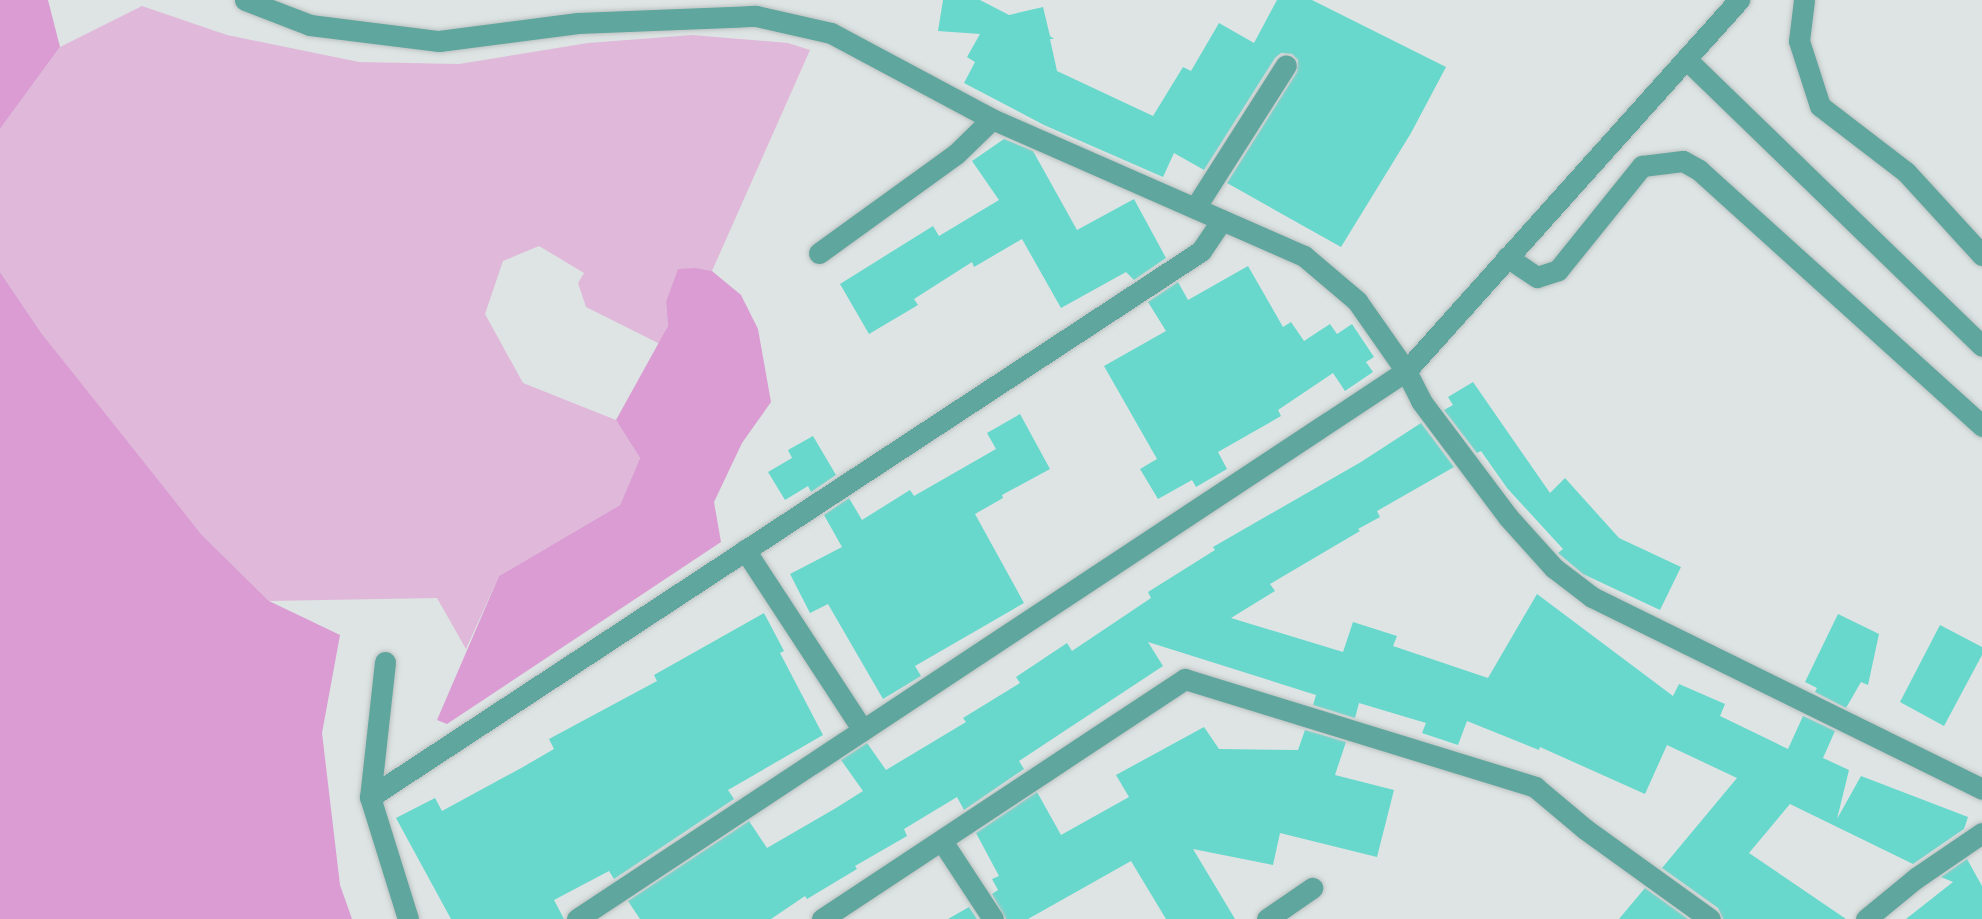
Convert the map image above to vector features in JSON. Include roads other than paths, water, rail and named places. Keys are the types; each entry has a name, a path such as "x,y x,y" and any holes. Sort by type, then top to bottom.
{"street":[{"path":"246,0 310,25 439,41 578,23 756,16 831,33 992,119 1304,256 1357,301 1406,370 1421,401 1508,517 1554,568 1592,597 1982,789"},
{"path":"577,919 1406,370 1739,0"},
{"path":"1804,0 1799,41 1820,106 1906,172 1982,255"},
{"path":"1686,59 1982,346"},
{"path":"1195,208 1286,65"},
{"path":"819,253 956,154 992,119"},
{"path":"1507,257 1537,277 1558,270 1642,166 1683,161 1699,170 1982,426"},
{"path":"370,797 1201,251 1222,220"},
{"path":"745,550 863,730"},
{"path":"385,662 370,797 408,919"},
{"path":"822,919 1185,679 1535,787 1585,829 1710,919"},
{"path":"1866,919 1916,878 1982,833"},
{"path":"942,841 993,919"},
{"path":"1266,919 1312,888"}]}
